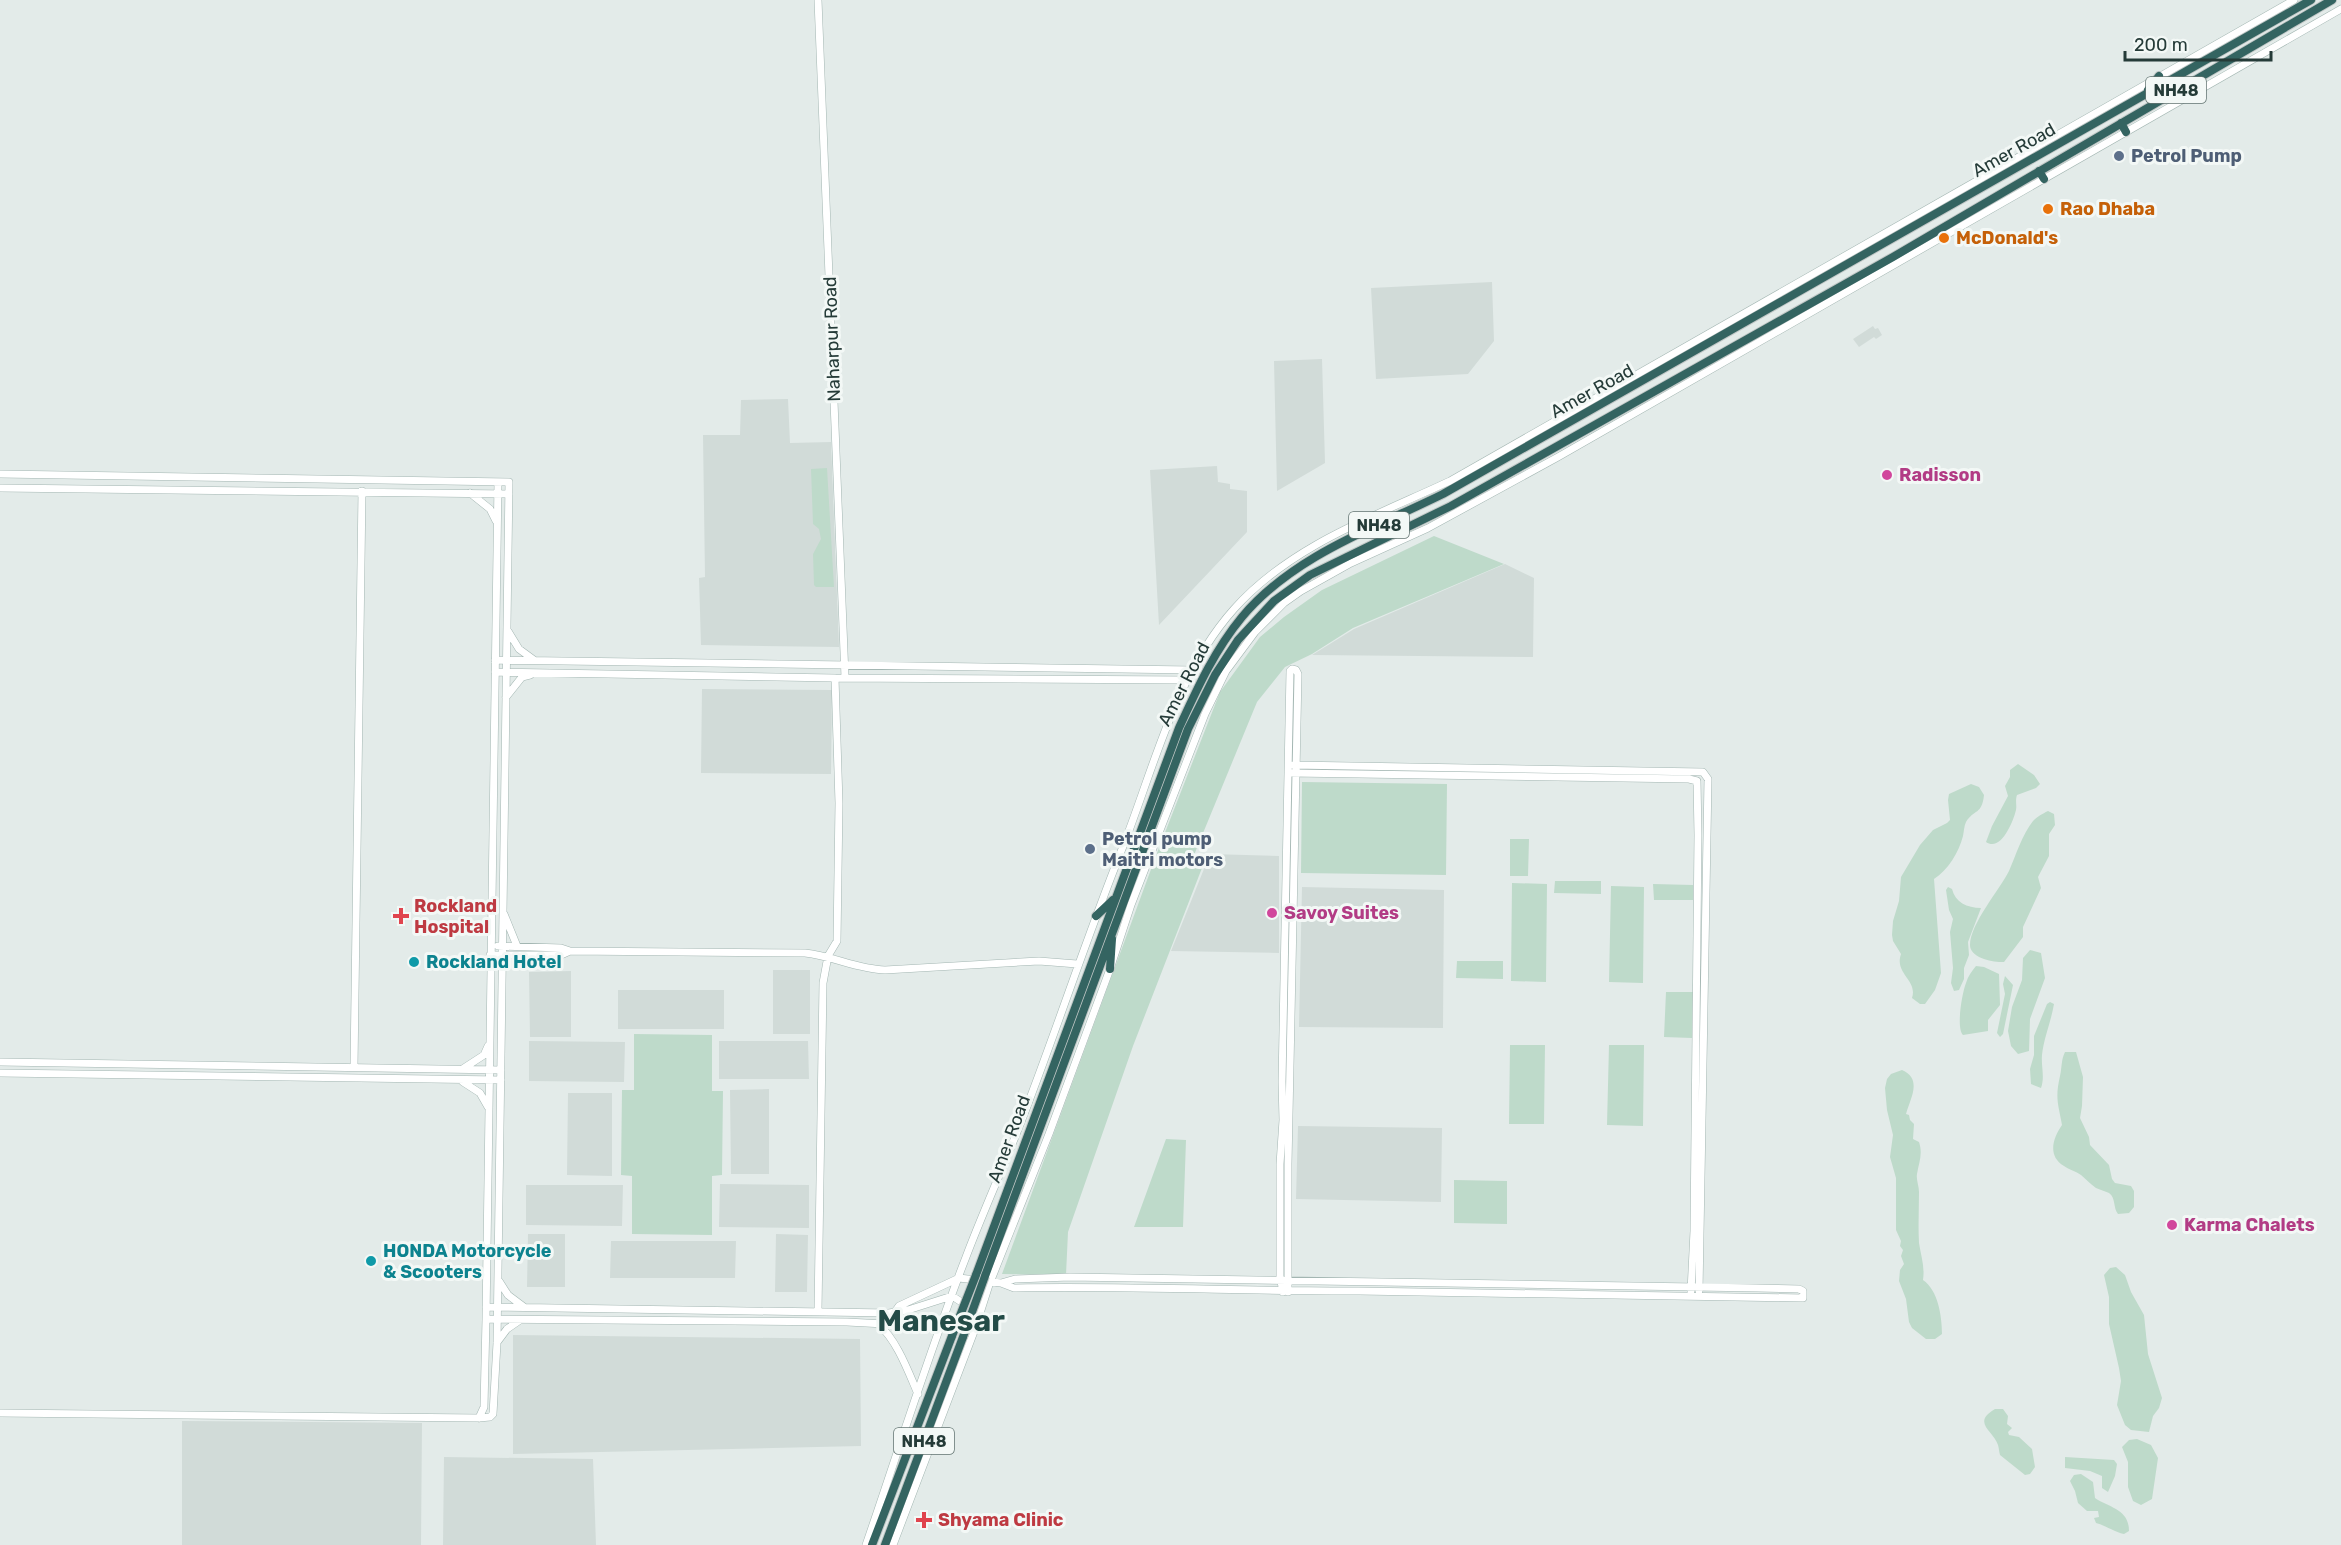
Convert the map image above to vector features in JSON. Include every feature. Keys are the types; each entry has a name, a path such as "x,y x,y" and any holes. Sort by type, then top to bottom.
{"highway":[{"name":"NH48","path":"2144,95 2311,0"},
{"name":"NH48","path":"2121,123 2332,0"},
{"path":"2144,95 2159,76"},
{"name":"Amer Road","path":"885,1545 963,1337 1115,898 1179,728 1207,668 1243,616 1273,586 1332,548 1443,494 1509,452 1643,376 1730,333 1771,303 2144,95"},
{"path":"2121,123 2126,132"},
{"name":"Amer Road","path":"872,1545 952,1336 983,1278 1188,729 1215,675 1238,640 1274,601 1310,575 1414,529 1451,506 2042,175 2121,123"},
{"path":"1726,323 1730,333"},
{"path":"1379,514 1382,524"},
{"path":"1096,916 1115,898"},
{"path":"1110,969 1112,930"},
{"path":"885,1545 900,1526"}],"street":[{"name":"Naharpur Road","path":"818,0 846,677"},
{"path":"1643,376 1726,323 1771,303 2159,76 2294,0"},
{"path":"2042,175 2126,132 2341,9"},
{"path":"867,1545 952,1296 1022,1120 1077,964 1163,738 1192,670 1231,612 1277,568 1352,527 1509,452"},
{"path":"0,474 509,483 501,945 498,1319 494,1412 490,1417 479,1418 0,1413"},
{"path":"479,1418 484,1407 486,1319 498,482"},
{"path":"0,488 509,494"},
{"path":"354,1067 362,491"},
{"path":"470,493 490,509 497,524"},
{"path":"893,1545 975,1329 980,1313 983,1278 1049,1134 1110,969 1131,905 1205,714 1234,659 1261,625 1301,591 1414,529"},
{"path":"507,629 519,649 536,660"},
{"path":"495,660 1192,670"},
{"path":"1284,1281 1298,674 1292,669 1290,671 1287,769 1283,1120 1280,1164 1284,1281 1286,1292"},
{"path":"495,672 835,678 1187,680"},
{"path":"506,699 522,678 536,673"},
{"path":"818,1311 823,983 828,956 837,941 839,803 835,678"},
{"path":"1287,769 1697,781 1695,1297"},
{"path":"502,908 517,946"},
{"path":"491,946 561,948 570,951 805,952 828,956 865,969 885,970 1039,961 1077,964"},
{"path":"490,955 561,955 570,951"},
{"path":"462,1069 484,1054 490,1041"},
{"path":"0,1062 501,1070"},
{"path":"0,1073 501,1080"},
{"path":"460,1081 480,1093 489,1110"},
{"path":"894,1313 899,1306 959,1278 983,1278 1014,1288 1111,1287 1286,1292 1359,1291 1803,1298 1803,1291 1799,1289 1695,1287 1070,1277 1015,1279 1001,1283"},
{"path":"498,1278 508,1295 525,1307"},
{"path":"486,1307 894,1313 952,1296 980,1313"},
{"path":"569,1308 569,1320"},
{"path":"486,1319 878,1323 975,1329"},
{"path":"497,1343 507,1329 515,1322 523,1320"},
{"path":"878,1323 888,1334 918,1394"}],"shaded area":[{"path":"1492,282 1494,341 1468,374 1376,379 1371,288"},
{"path":"1873,326 1875,329 1878,328 1882,335 1876,339 1874,337 1859,347 1853,339"},
{"path":"1322,359 1325,463 1277,491 1274,361"},
{"path":"788,399 790,443 831,442 839,647 701,645 699,578 705,577 703,435 740,435 741,400"},
{"path":"1217,466 1218,482 1230,484 1230,489 1247,491 1247,532 1159,625 1150,470"},
{"path":"1505,564 1534,578 1533,657 1312,655 1354,629"},
{"path":"702,689 832,690 831,774 701,773"},
{"path":"1210,854 1279,856 1279,953 1171,951"},
{"path":"1302,887 1444,890 1443,1028 1299,1027"},
{"path":"773,970 810,970 810,1034 773,1034"},
{"path":"571,971 571,1037 530,1037 529,972"},
{"path":"618,990 724,990 724,1029 618,1029"},
{"path":"529,1041 625,1042 624,1082 529,1081"},
{"path":"719,1041 808,1041 809,1079 719,1079"},
{"path":"769,1089 769,1174 731,1174 730,1090"},
{"path":"568,1093 612,1093 612,1176 567,1175"},
{"path":"1298,1126 1442,1128 1441,1202 1296,1199"},
{"path":"720,1184 809,1185 809,1228 719,1227"},
{"path":"526,1185 623,1185 622,1226 526,1225"},
{"path":"528,1234 565,1234 565,1287 527,1287"},
{"path":"776,1234 808,1235 807,1292 775,1292"},
{"path":"611,1241 736,1241 735,1278 610,1278"},
{"path":"513,1335 860,1339 861,1446 513,1454"},
{"path":"182,1421 422,1423 421,1545 182,1545"},
{"path":"444,1457 593,1459 596,1545 443,1545"}],"green space":[{"path":"827,468 834,587 816,587 814,585 813,554 821,539 819,529 813,524 811,469"},
{"path":"1434,536 1504,564 1353,628 1312,654 1285,667 1257,702 1194,855 1207,855 1133,1046 1068,1232 1066,1275 1002,1274 1157,853 1220,692 1260,637 1284,617 1322,590"},
{"path":"2018,764 2034,775 2040,784 2036,788 2017,795 2016,808 2006,834 1997,843 1991,844 1986,842 2008,796 2005,786 2010,777 2010,770"},
{"path":"1302,782 1447,784 1446,875 1301,873"},
{"path":"1971,784 1979,787 1984,795 1983,801 1980,809 1966,822 1956,854 1944,871 1934,879 1941,973 1935,990 1925,1004 1920,1004 1912,998 1912,986 1901,967 1901,954 1892,935 1901,877 1920,845 1933,830 1950,820 1949,794"},
{"path":"2048,811 2054,814 2055,825 2049,834 2049,856 2038,877 2041,888 2023,927 2023,937 2004,962 1983,959 1971,950 1971,937 1975,927 2009,871 2029,827 2033,821"},
{"path":"1510,839 1529,839 1528,876 1510,876"},
{"path":"1555,881 1601,881 1601,894 1554,893"},
{"path":"1512,883 1547,884 1546,982 1511,981"},
{"path":"1653,884 1693,885 1693,900 1654,900"},
{"path":"1611,886 1644,887 1643,983 1609,982"},
{"path":"1948,887 1962,903 1981,908 1968,942 1969,955 1964,968 1964,979 1959,990 1954,991 1951,983 1953,968 1950,932 1953,919 1949,910 1946,890"},
{"path":"2030,950 2041,953 2045,978 2030,1019 2029,1051 2018,1054 2011,1046 2008,1031 2012,1007 2022,980 2023,958"},
{"path":"1457,961 1503,961 1503,979 1456,978"},
{"path":"1976,966 1999,974 2000,1005 1988,1020 1988,1031 1963,1035 1960,1010 1963,994 1968,978"},
{"path":"2005,976 2013,985 2003,1034 2000,1037 1997,1033 2005,994 2003,984"},
{"path":"1666,992 1693,992 1692,1038 1664,1037"},
{"path":"2050,1002 2054,1004 2043,1048 2041,1088 2031,1084 2030,1069 2034,1055 2034,1036 2047,1004"},
{"path":"634,1034 712,1035 712,1091 723,1091 722,1175 712,1176 712,1235 632,1234 632,1176 621,1175 622,1090 634,1090"},
{"path":"1510,1045 1545,1045 1544,1124 1509,1124"},
{"path":"1609,1045 1644,1045 1643,1126 1607,1125"},
{"path":"2065,1052 2076,1052 2083,1077 2080,1118 2089,1137 2090,1145 2109,1165 2115,1183 2131,1186 2134,1191 2134,1207 2129,1213 2118,1214 2109,1193 2096,1188 2055,1157 2054,1141 2062,1125 2058,1090"},
{"path":"1902,1070 1908,1074 1914,1084 1906,1114 1914,1124 1913,1139 1919,1142 1921,1150 1917,1176 1919,1243 1923,1280 1936,1297 1940,1312 1942,1334 1935,1339 1926,1339 1912,1328 1906,1299 1899,1281 1900,1270 1904,1264 1901,1256 1903,1250 1896,1230 1896,1178 1890,1157 1893,1135 1885,1088 1891,1074"},
{"path":"1166,1139 1186,1140 1183,1227 1134,1227"},
{"path":"1454,1180 1507,1181 1507,1224 1454,1223"},
{"path":"2116,1267 2125,1275 2131,1292 2144,1315 2148,1354 2162,1398 2153,1416 2149,1432 2131,1430 2125,1425 2117,1405 2121,1381 2109,1324 2109,1297 2104,1275 2110,1268"},
{"path":"1995,1409 2003,1409 2008,1416 2007,1424 2012,1428 2008,1432 2009,1435 2019,1437 2032,1449 2035,1467 2030,1474 2025,1475 2000,1455 1996,1440 1984,1423 1988,1414"},
{"path":"2137,1439 2151,1445 2158,1458 2152,1499 2141,1505 2133,1501 2128,1487 2128,1462 2122,1447 2129,1440"},
{"path":"2065,1457 2114,1460 2117,1464 2115,1476 2108,1492 2102,1488 2102,1476 2090,1471 2065,1468"},
{"path":"2081,1474 2093,1482 2095,1498 2118,1510 2126,1518 2129,1531 2124,1534 2096,1523 2094,1518 2099,1517 2098,1511 2087,1511 2078,1503 2070,1481 2074,1475"}],"place":[{"name":"Petrol Pump","path":"2119,156"},
{"name":"Rao Dhaba","path":"2048,209"},
{"name":"McDonald's","path":"1944,238"},
{"name":"Radisson","path":"1887,475"},
{"name":"Petrol pump Maitri motors","path":"1090,849"},
{"name":"Savoy Suites","path":"1272,913"},
{"name":"Rockland Hospital","path":"401,916"},
{"name":"Rockland Hotel","path":"414,962"},
{"name":"Karma Chalets","path":"2172,1225"},
{"name":"HONDA Motorcycle & Scooters","path":"371,1261"},
{"name":"Shyama Clinic","path":"924,1520"}],"district":[{"name":"Manesar","path":"941,1321"}]}
